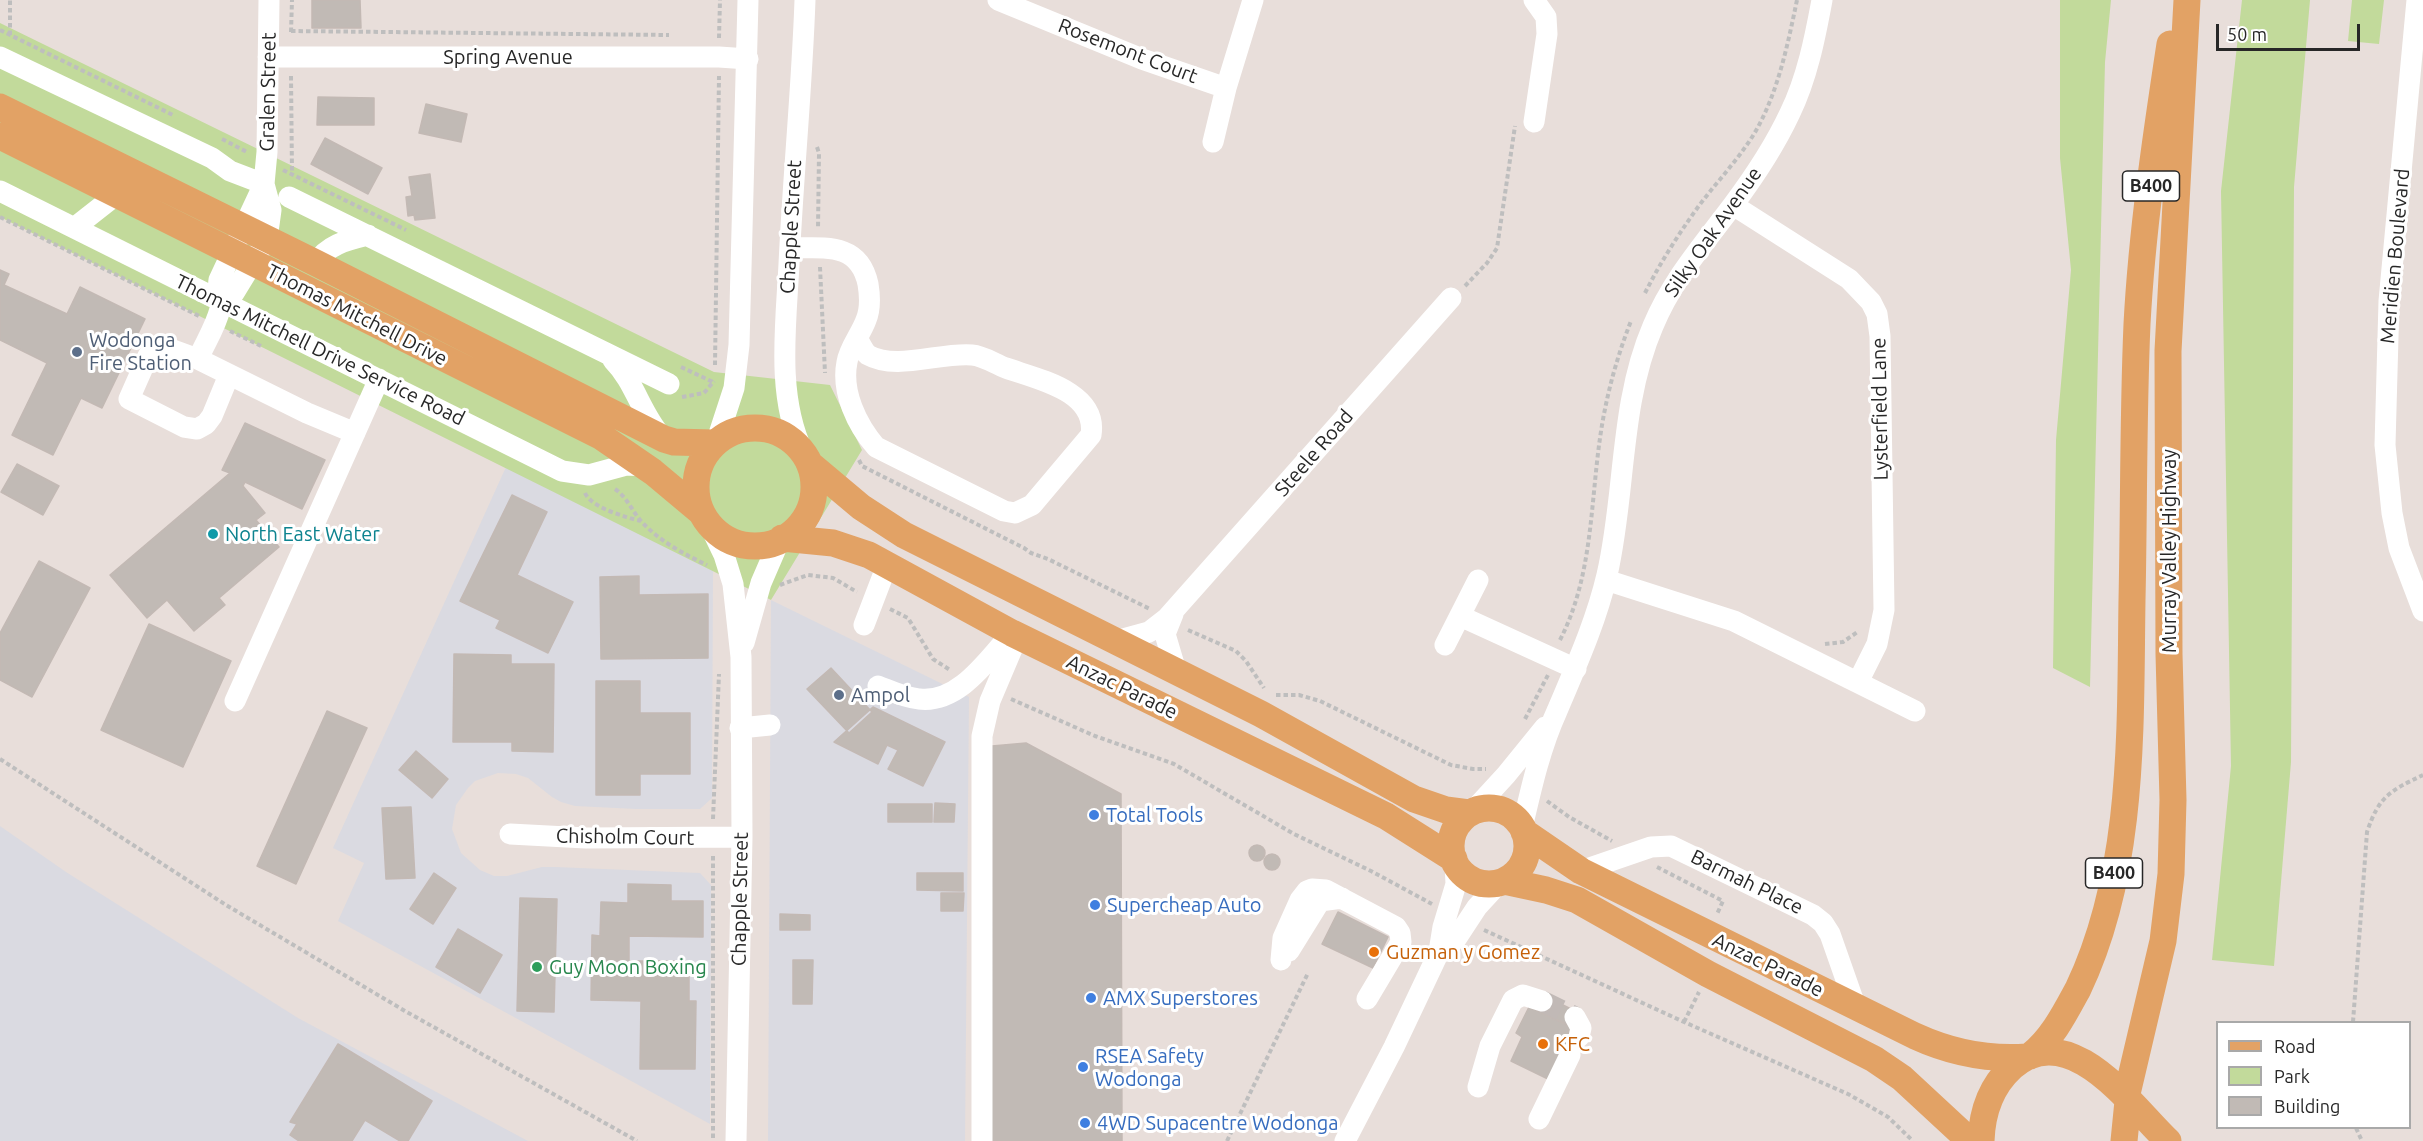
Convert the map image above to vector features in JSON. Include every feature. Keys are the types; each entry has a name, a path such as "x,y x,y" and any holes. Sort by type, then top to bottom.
{"main road":[{"name":"Murray Valley Highway","path":"2029,1057 2046,1041 2061,1020 2088,966 2109,896 2122,827 2130,732 2139,290 2160,107 2177,0"},
{"name":"Murray Valley Highway","path":"2127,1100 2163,941 2171,874 2173,800 2169,654 2168,351 2187,0"},
{"name":"Thomas Mitchell Drive","path":"0,107 166,190 316,294 594,433 629,453 705,518"},
{"name":"Thomas Mitchell Drive","path":"0,136 116,195 249,246 316,263 667,441 715,441"},
{"path":"116,195 166,190"},
{"path":"316,263 314,277 316,294"},
{"path":"764,429 791,439 807,458 815,486 812,503 799,526 781,539 763,545 740,545 725,538 705,518 697,500 695,483 702,459 715,441 742,430 764,429"},
{"name":"Anzac Parade","path":"807,458 861,507 887,526 1176,671 1414,799 1446,810 1470,813"},
{"name":"Anzac Parade","path":"781,539 823,542 844,546 869,555 1015,634 1386,816 1455,861"},
{"path":"1484,808 1502,810 1512,815 1523,830 1527,845 1526,860 1517,873 1502,882 1484,884 1473,881 1462,873 1455,861 1451,843 1453,834 1470,813 1484,808"},
{"name":"Anzac Parade","path":"1523,830 1581,871 1856,1008 1932,1043 1958,1053 2003,1059 2055,1054 2087,1063 2107,1078 2127,1100"},
{"name":"Anzac Parade","path":"1502,882 1556,892 1577,900 1708,974 1874,1059 1902,1078 1970,1141"},
{"name":"B400","path":"1981,1141 1984,1113 1993,1089 2008,1071 2029,1057"},
{"name":"B400","path":"2124,1141 2127,1100"},
{"path":"2127,1100 2168,1141"}],"street":[{"name":"Gralen Street","path":"221,300 234,293 249,246 264,184 267,152 269,0"},
{"path":"715,441 734,388 738,366 748,0"},
{"name":"Chapple Street","path":"805,0 790,248 786,378 792,425 807,458"},
{"name":"Rosemont Court","path":"998,0 1142,59 1226,87"},
{"path":"1214,142 1226,87 1253,0"},
{"path":"1534,0 1546,17 1547,34 1534,122"},
{"name":"Silky Oak Avenue","path":"1523,830 1537,767 1556,712 1576,669 1607,572 1629,409 1646,341 1663,303 1686,264 1733,205 1764,159 1790,113 1804,78 1822,0"},
{"name":"Meridien Boulevard","path":"2417,0 2389,301 2385,445 2392,513 2399,548 2423,611"},
{"path":"0,57 212,158 230,171 264,184"},
{"name":"Spring Avenue","path":"268,57 719,57 748,59"},
{"name":"Thomas Mitchell Drive Service Road","path":"0,191 555,468 584,475 626,465 646,466"},
{"path":"74,228 116,195"},
{"path":"290,197 609,355 673,391"},
{"name":"Lysterfield Lane","path":"1733,205 1849,279 1871,302 1876,314 1880,336 1884,610 1876,644 1858,682"},
{"path":"316,263 323,252 332,246 368,235"},
{"path":"790,248 826,248 849,253 859,260 866,273 870,306 858,340 847,360 846,390 865,434 876,447 1004,510 1015,513 1032,506 1091,435 1093,427 1087,410 1074,396 1060,387 976,355 952,353 894,362 867,354 858,340"},
{"name":"Steele Road","path":"1116,641 1138,636 1154,629 1177,608 1451,298"},
{"path":"198,359 220,312 221,300"},
{"path":"229,375 212,416 207,424 197,429 184,427 129,399 148,356 165,347 198,359 307,413 356,433"},
{"path":"609,355 627,377 653,426 667,441"},
{"path":"235,701 379,379"},
{"name":"Chapple Street","path":"705,518 724,555 733,584 741,657 742,837 736,1141"},
{"name":"Chapple Street","path":"741,657 760,583 781,539"},
{"path":"864,625 887,565"},
{"path":"1607,572 1734,621 1915,711"},
{"path":"1445,645 1478,580"},
{"name":"Steele Road","path":"1176,671 1165,634 1177,608"},
{"path":"1460,616 1576,669"},
{"path":"878,686 912,698 928,700 941,697 968,680 1015,634"},
{"path":"982,1141 982,735 990,701 1015,634"},
{"name":"Silky Oak Avenue","path":"1470,813 1506,776 1556,712"},
{"path":"740,728 770,725"},
{"name":"Chisholm Court","path":"510,834 586,838 742,837"},
{"name":"Barmah Place","path":"1581,871 1651,848 1671,846 1813,915 1823,923 1830,934 1856,1008"},
{"path":"1345,1141 1394,1047 1439,952 1443,927 1456,884 1455,861"},
{"path":"1439,952 1456,939 1477,907 1502,882"},
{"path":"1281,960 1283,938 1300,900 1307,891 1326,890 1396,927 1402,937 1367,999"},
{"path":"1478,1087 1490,1046 1513,999 1524,995 1542,1001"},
{"path":"1539,1119 1575,1036"}],"path":[{"path":"10,0 10,35"},
{"path":"292,0 292,174"},
{"path":"715,368 720,0"},
{"path":"291,32 672,35"},
{"path":"707,35 719,35"},
{"path":"1451,298 1482,269 1497,248 1516,123 1534,122"},
{"path":"1697,210 1717,225"},
{"path":"673,391 704,393 715,380"},
{"path":"584,475 584,488 588,499 617,514 641,521"},
{"path":"1586,557 1607,572"},
{"path":"1819,643 1827,645 1843,642 1851,638 1864,624"},
{"path":"0,759 226,905 405,1011 637,1141"},
{"path":"2353,1021 2367,832 2379,804 2390,792 2423,775"},
{"path":"1467,922 1684,1022 1848,1094 1888,1117 1913,1141"},
{"path":"1227,1141 1308,973"}],"shaded area":[{"path":"506,467 713,570 712,798 700,809 575,806 552,797 528,778 516,774 498,773 475,781 468,788 456,805 452,829 461,853 480,870 494,876 507,876 542,867 700,873 711,885 710,1124 338,921 364,863 333,848"},
{"path":"771,600 969,697 965,1141 768,1141"},
{"path":"0,826 66,872 298,1018 528,1141 0,1141"}],"green space":[{"path":"2060,0 2111,0 2105,62 2090,687 2053,668 2056,440 2071,270 2060,158"},
{"path":"2242,0 2310,0 2294,187 2291,762 2274,966 2212,960 2231,766 2221,191"},
{"path":"2352,0 2384,0 2379,44 2348,41"},
{"path":"0,23 714,372 830,385 862,450 771,600 0,217"}],"building":[{"path":"312,0 360,0 361,28 312,28"},
{"path":"318,97 374,98 374,125 317,125"},
{"path":"426,104 467,114 461,142 419,133"},
{"path":"325,138 382,168 368,194 311,164"},
{"path":"430,174 435,218 415,220 414,215 408,216 406,197 412,196 409,177"},
{"name":"Wodonga Fire Station","path":"0,270 9,274 4,285 67,314 80,287 145,319 102,408 81,398 53,455 12,435 47,363 0,340"},
{"name":"North East Water","path":"245,423 325,460 302,509 245,482 243,486 265,513 256,520 279,547 219,598 225,605 194,631 167,600 147,618 110,575 230,473 222,470"},
{"path":"17,464 59,486 43,515 1,492"},
{"path":"512,495 547,512 517,575 573,602 548,653 496,628 500,620 460,601"},
{"path":"39,561 90,588 32,697 0,680 0,633"},
{"path":"639,576 639,595 708,594 708,658 601,659 600,577"},
{"path":"149,624 231,661 183,767 101,730"},
{"path":"454,654 511,655 511,664 554,664 553,752 512,751 512,742 453,742"},
{"path":"831,668 872,712 849,733 807,689"},
{"path":"596,681 640,681 640,713 690,713 690,774 640,774 640,795 596,795"},
{"path":"873,707 945,742 923,786 888,769 898,750 887,745 878,764 834,742"},
{"path":"327,711 367,728 296,884 257,866"},
{"path":"1026,743 1121,794 1122,1141 991,1141 992,746"},
{"path":"416,751 448,779 432,798 399,770"},
{"path":"935,803 955,804 954,822 934,822"},
{"path":"888,804 932,804 932,822 888,822"},
{"path":"411,807 415,878 386,879 382,808"},
{"path":"1257,845 1265,853 1257,861 1249,853"},
{"path":"1272,854 1280,862 1272,870 1264,862"},
{"path":"434,873 456,888 433,924 410,909"},
{"path":"917,873 963,873 963,891 917,890"},
{"path":"628,884 671,885 671,901 703,901 703,937 629,936 629,961 689,961 689,1001 696,1001 695,1069 640,1069 641,1001 591,1000 592,935 600,936 601,902 628,903"},
{"path":"941,893 964,893 963,911 941,911"},
{"path":"520,898 557,899 554,1012 517,1011"},
{"path":"1338,912 1388,937 1373,968 1322,944"},
{"path":"780,914 810,915 810,930 780,930"},
{"path":"458,929 502,955 480,993 436,967"},
{"path":"793,960 813,960 812,1004 793,1004"},
{"path":"1545,996 1577,1012 1570,1026 1538,1010"},
{"name":"KFC","path":"1529,1007 1575,1029 1550,1080 1511,1061 1522,1037 1516,1033"},
{"path":"338,1044 432,1101 408,1141 400,1141 365,1120 352,1141 299,1141 290,1135 297,1124 290,1122"}],"tunnel":[{"path":"1542,1001 1575,1017"}],"place":[{"name":"Wodonga Fire Station","path":"77,352"},
{"name":"North East Water","path":"213,534"},
{"name":"Ampol","path":"839,695"},
{"name":"Total Tools","path":"1094,815"},
{"name":"Supercheap Auto","path":"1095,905"},
{"name":"Guzman y Gomez","path":"1374,952"},
{"name":"Guy Moon Boxing","path":"537,967"},
{"name":"AMX Superstores","path":"1091,998"},
{"name":"KFC","path":"1543,1044"},
{"name":"RSEA Safety Wodonga","path":"1083,1067"},
{"name":"4WD Supacentre Wodonga","path":"1085,1123"}]}
